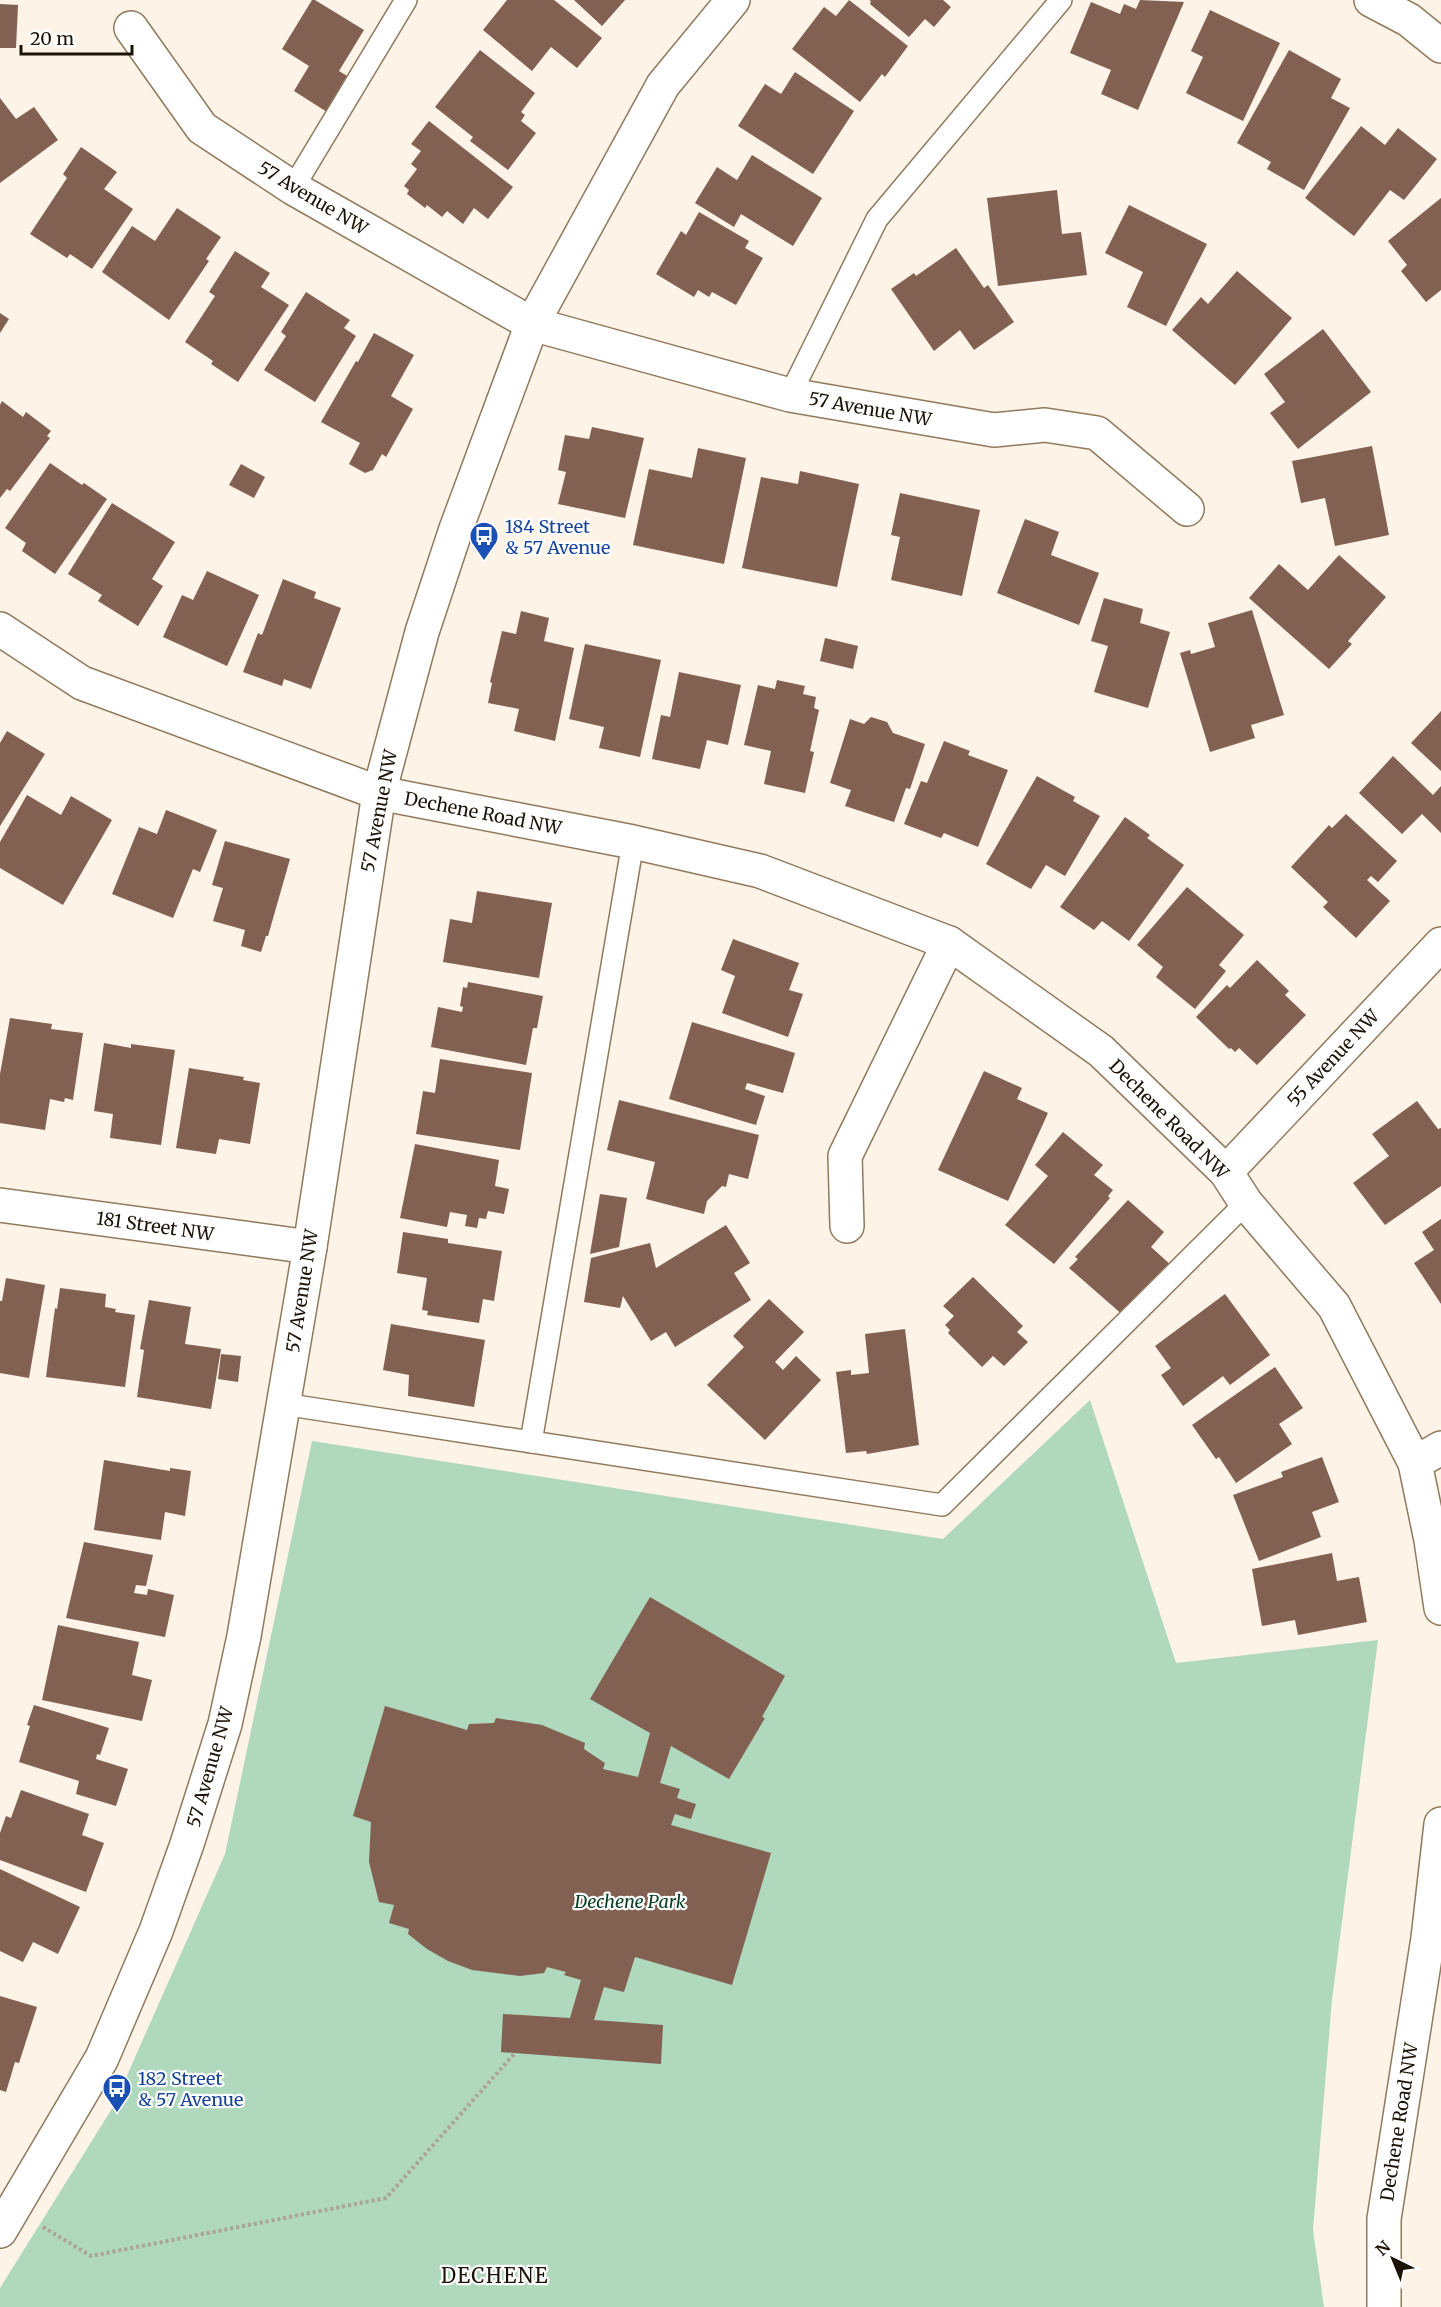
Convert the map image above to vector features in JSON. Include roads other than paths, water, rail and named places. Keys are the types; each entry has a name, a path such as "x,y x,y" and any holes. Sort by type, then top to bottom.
{"street":[{"name":"57 Avenue NW","path":"7,2220 102,2058 156,1931 187,1844 225,1724 244,1636 310,1247 379,793 422,632 449,549 532,324 663,84 733,0"},
{"path":"1371,0 1439,40"},
{"name":"57 Avenue NW","path":"131,28 202,128 293,188 532,324 790,395 994,430 1045,425 1098,433 1187,509"},
{"name":"Dechene Road NW","path":"0,629 82,683 379,793 633,842 760,871 949,943 1101,1051 1226,1172 1246,1203 1334,1306 1428,1456 1431,1540 1441,1608"},
{"path":"847,1226 844,1156 949,943"},
{"name":"55 Avenue NW","path":"1226,1172 1441,944"},
{"name":"181 Street NW","path":"0,1205 310,1247"},
{"name":"Dechene Road NW","path":"1384,2307 1384,2219 1434,1938 1441,1824"}],"lane":[{"path":"293,188 406,0"},
{"path":"790,395 877,219 1061,0"},
{"path":"531,1442 633,842"},
{"path":"284,1404 942,1505 1246,1203"}],"place":[{"name":"184 Street & 57 Avenue","path":"484,562"},
{"name":"182 Street & 57 Avenue","path":"117,2114"}],"district":[{"name":"DECHENE","path":"495,2275"}],"park label":[{"name":"Dechene Park","path":"630,1901"}]}
